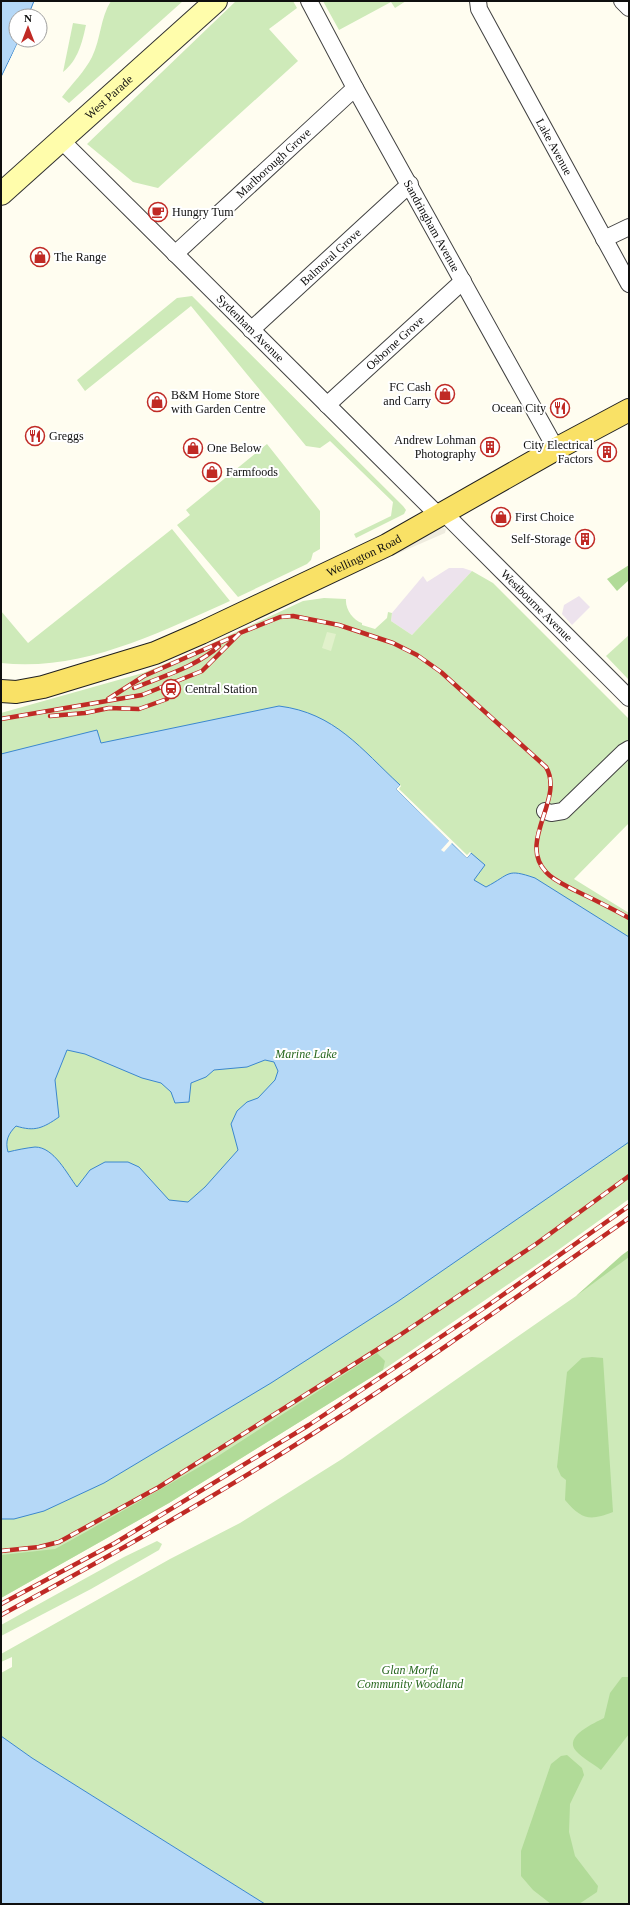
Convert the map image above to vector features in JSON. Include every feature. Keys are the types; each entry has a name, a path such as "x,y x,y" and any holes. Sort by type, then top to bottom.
{"main road":[{"name":"West Parade","path":"1,194 216,1"},
{"name":"Wellington Road","path":"1,691 16,692 43,687 155,653 201,633 341,568 442,515 556,449 629,410"},
{"name":"Wellington Road","path":"1,676 21,678 86,674"}],"street":[{"name":"Sandringham Avenue","path":"310,1 355,88 410,184 556,449"},
{"path":"622,1 629,8"},
{"name":"Lake Avenue","path":"479,5 629,284"},
{"name":"Marlborough Grove","path":"175,254 355,88"},
{"name":"Sydenham Avenue","path":"61,140 327,405 442,515"},
{"name":"Balmoral Grove","path":"251,330 410,184"},
{"path":"604,239 629,227"},
{"name":"Osborne Grove","path":"327,405 463,281"},
{"name":"Westbourne Avenue","path":"442,515 629,698"},
{"path":"545,811 551,813 563,811 624,752 629,749"}],"shaded area":[{"path":"442,527 446,529 445,533 346,576 390,552"},
{"path":"449,568 463,568 472,571 412,635 391,621 392,613 423,576 427,582"},
{"path":"579,596 590,607 572,625 562,614 564,605"}],"green space":[{"path":"111,1 183,1 69,103 62,97 92,57 107,8"},
{"path":"236,1 293,1 297,8 269,29 298,61 158,188 133,182 87,144"},
{"path":"323,1 406,1 395,8 391,2 339,30"},
{"path":"73,23 86,25 76,57 63,72"},
{"path":"192,296 403,506 406,510 404,514 356,538 354,534 391,516 393,502 330,441 320,448 306,446 191,306 85,391 77,380 177,298"},
{"path":"267,444 320,511 320,549 313,553 311,560 307,564 238,597 177,525 190,515 186,510"},
{"path":"172,529 230,601 147,637 90,656 61,662 31,664 1,663 1,611 28,643"},
{"path":"629,565 629,580 617,591 607,579"},
{"name":"Marine Lake","path":"472,571 493,583 629,719 629,823 574,879 629,913 629,1199 554,1253 383,1370 169,1503 1,1598 1,713 143,673 191,653 303,601 324,598 346,599 348,610 353,617 362,623 362,625 375,629 387,618 388,612 392,613 391,621 412,635"},
{"path":"327,632 336,634 331,651 322,648"},
{"path":"629,635 629,680 606,656"},
{"name":"Glan Morfa Community Woodland","path":"629,1250 629,1904 265,1904 32,1758 1,1736 1,1673 12,1667 12,1657 1,1662 1,1654 170,1559 240,1523 342,1459 576,1296"},
{"path":"629,1250 629,1257 576,1296 622,1255"},
{"path":"377,1353 385,1361 383,1370 169,1503 1,1598 1,1555 55,1549 215,1458"},
{"path":"582,1358 603,1358 613,1512 598,1517 587,1517 576,1512 565,1500 566,1480 561,1476 557,1467 567,1372"},
{"path":"157,1541 162,1544 159,1550 91,1589 1,1636 1,1625 124,1557"},
{"path":"622,1677 629,1677 629,1734 601,1770 576,1751 573,1745 574,1740 582,1731 604,1718 610,1693"},
{"path":"567,1755 582,1768 584,1775 570,1804 569,1832 575,1856 598,1886 597,1892 579,1904 551,1904 533,1890 521,1876 521,1851 551,1764 561,1756"}],"water":[{"path":"1,1 34,1 31,8 8,8 8,48 15,48 1,77"},
{"name":"Marine Lake","path":"279,706 299,710 316,716 332,725 359,746 400,785 396,789 467,858 471,853 485,865 474,880 486,887 513,873 519,873 535,878 629,937 629,1142 397,1302 271,1383 104,1483 44,1511 14,1519 1,1519 1,754 97,730 101,743","holes":["67,1050 85,1054 142,1078 161,1083 171,1092 175,1103 189,1102 191,1083 206,1077 214,1070 247,1067 265,1060 274,1062 278,1071 275,1080 258,1098 247,1102 237,1111 231,1124 238,1150 205,1187 188,1202 169,1200 139,1167 128,1162 105,1162 90,1170 77,1187 59,1162 48,1151 35,1147 8,1152 8,1138 16,1126 28,1129 39,1128 59,1117 55,1080"]},
{"path":"1,1736 32,1758 265,1904 1,1904"}],"pier":[{"path":"15,48 18,48 1,79"},
{"path":"400,785 401,786 399,789 467,855 470,852 471,853 467,858 452,843 444,852 441,850 449,841 396,789"}],"tram line":[{"path":"1,719 142,695 202,671 240,633 280,617 293,616 339,625 393,643 417,655 441,672 546,767 550,779 550,793 538,834 536,847 538,860 546,872 556,880 629,918"},
{"path":"1,1551 39,1547 59,1542 159,1487 397,1337 536,1244 629,1176"}],"railway":[{"path":"1,719 142,695 202,671 240,633 280,617 293,616 339,625 393,643 417,655 441,672 546,767 550,779 550,793 538,834 536,847 538,860 546,872 556,880 629,918"},
{"path":"108,699 144,676 235,636"},
{"path":"134,688 190,665 200,660 219,646"},
{"path":"50,716 85,713 109,708 139,709 167,699"},
{"path":"1,1551 39,1547 59,1542 159,1487 397,1337 536,1244 629,1176"},
{"path":"1,1604 115,1543 309,1425 487,1306 629,1206"},
{"path":"1,1615 159,1527 276,1457 434,1354 629,1218"}],"place":[{"name":"Hungry Tum","path":"158,212"},
{"name":"The Range","path":"40,257"},
{"name":"FC Cash and Carry","path":"445,394"},
{"name":"B&M Home Store with Garden Centre","path":"157,402"},
{"name":"Ocean City","path":"560,408"},
{"name":"Greggs","path":"35,436"},
{"name":"Andrew Lohman Photography","path":"490,447"},
{"name":"One Below","path":"193,448"},
{"name":"City Electrical Factors","path":"607,452"},
{"name":"Farmfoods","path":"212,472"},
{"name":"First Choice","path":"501,517"},
{"name":"Self-Storage","path":"585,539"},
{"name":"Central Station","path":"171,689"}]}
